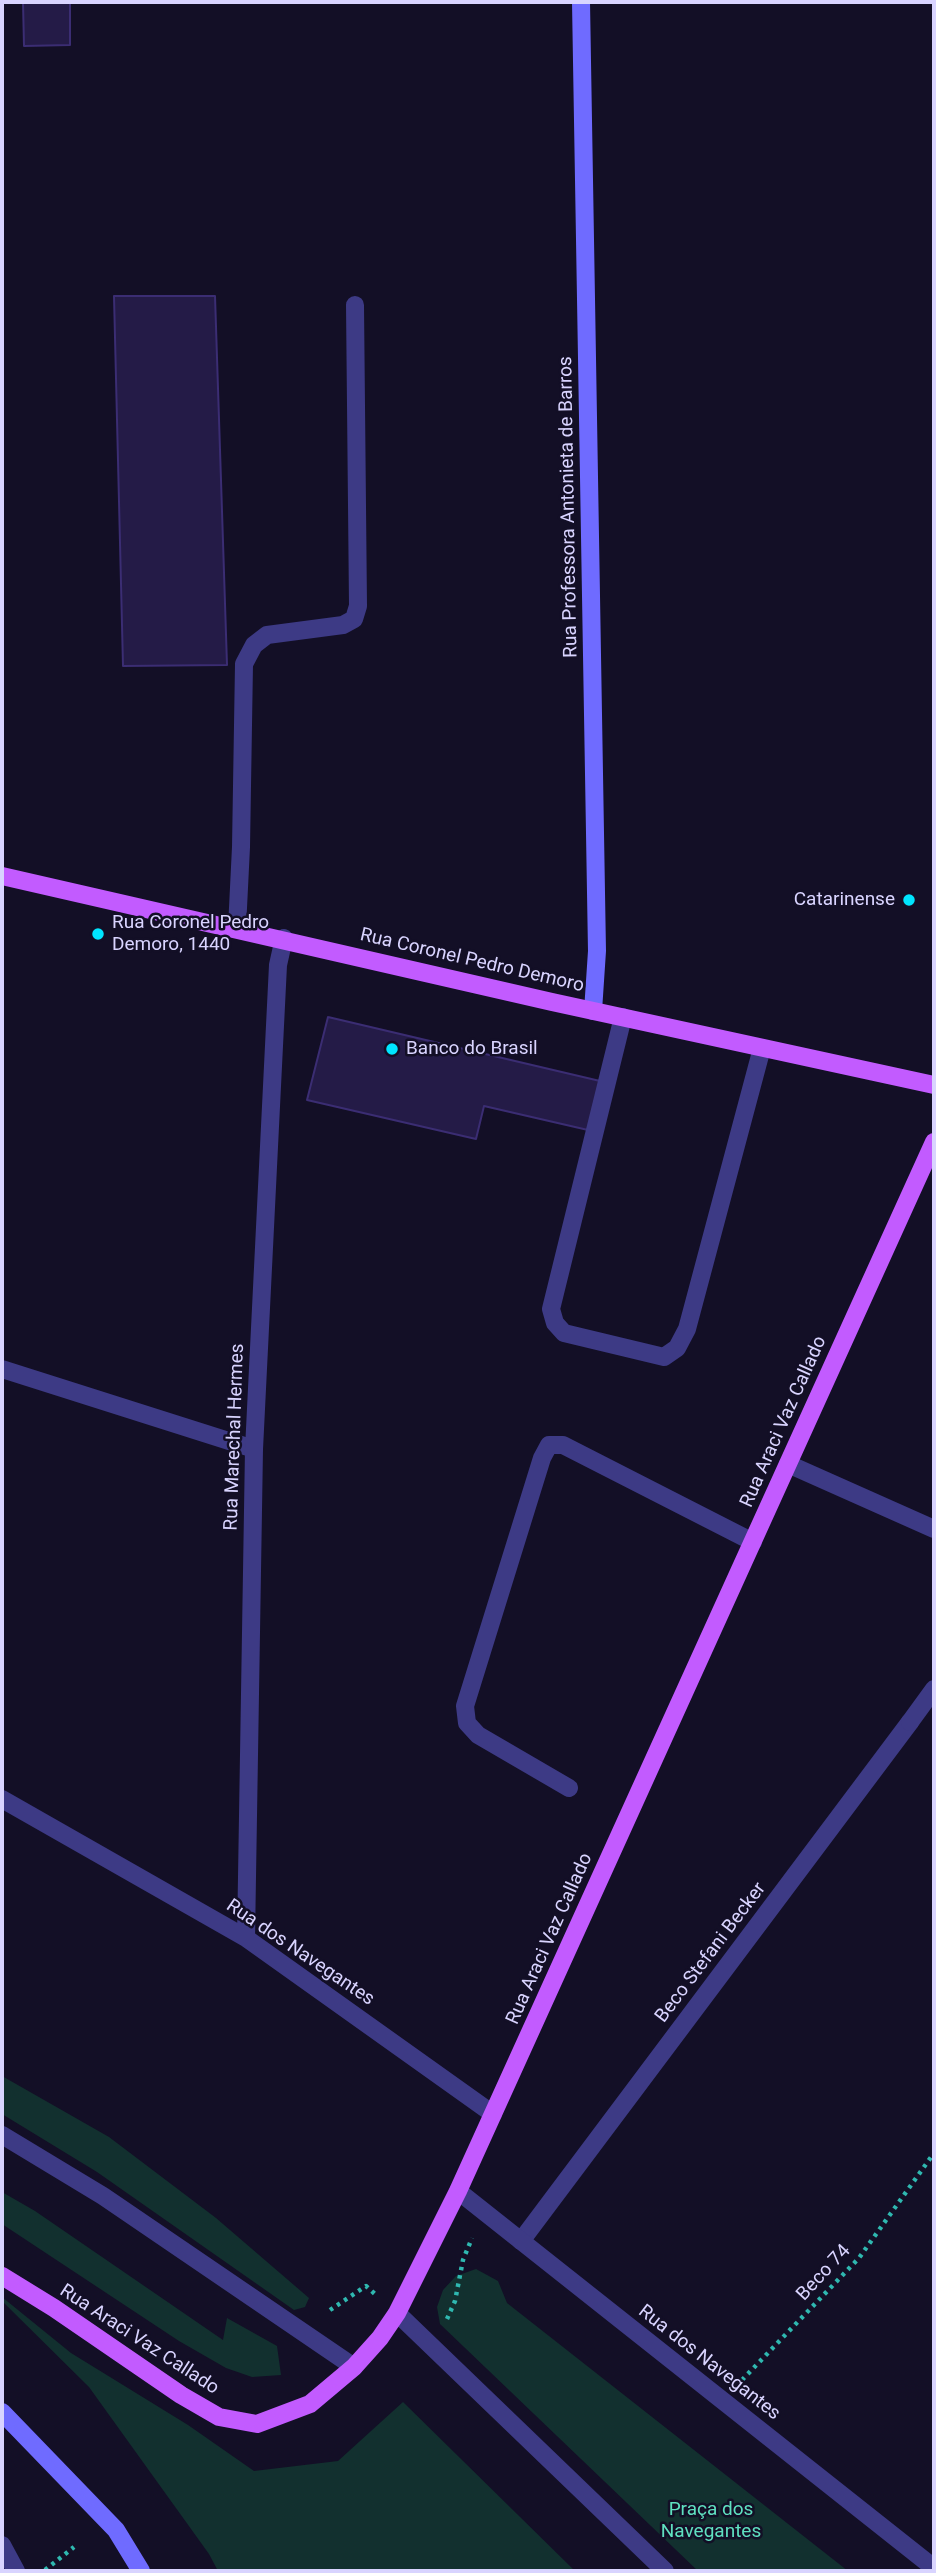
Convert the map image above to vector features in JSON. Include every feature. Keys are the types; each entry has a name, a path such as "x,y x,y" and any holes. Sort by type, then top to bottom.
{"main road":[{"name":"Rua Coronel Pedro Demoro","path":"2,876 284,938 593,1011 934,1085"},
{"name":"Rua Araci Vaz Callado","path":"2,2276 219,2417 257,2424 310,2404 354,2367 397,2313 458,2191 934,1142"}],"street":[{"name":"Rua Professora Antonieta de Barros","path":"581,2 597,951 593,1011"},
{"path":"237,928 242,847 244,664 254,645 267,635 343,625 354,619 358,607 355,304"},
{"name":"Rua Marechal Hermes","path":"246,1938 254,1449 278,965 284,938"},
{"path":"623,1017 551,1309 555,1322 564,1333 664,1357 677,1348 687,1329 762,1048"},
{"path":"2,1368 254,1449"},
{"path":"569,1788 478,1735 467,1723 465,1706 542,1458 549,1445 563,1445 753,1542"},
{"path":"788,1464 934,1529"},
{"name":"Beco Stefani Becker","path":"521,2241 934,1689"},
{"name":"Rua dos Navegantes","path":"2,1799 246,1938 493,2114"},
{"path":"2,2135 103,2196 354,2367"},
{"name":"Rua dos Navegantes","path":"458,2191 934,2568"},
{"path":"397,2313 665,2571"},
{"path":"2,2413 116,2530 141,2571"},
{"path":"2,2545 16,2571"}],"path":[{"name":"Beco 74","path":"722,2401 859,2258 934,2153"},
{"path":"425,2340 446,2321 455,2301 463,2260 482,2211"},
{"path":"330,2310 366,2286 397,2313"},
{"path":"43,2571 74,2547"}],"green space":[{"path":"2,2076 109,2137 216,2218 309,2298 305,2307 294,2310 97,2172 2,2114"},
{"path":"2,2192 35,2211 223,2340 227,2318 277,2346 281,2375 252,2377 226,2368 179,2341 2,2224"},
{"name":"Praça dos Navegantes","path":"476,2269 498,2281 507,2303 848,2571 698,2571 440,2324 437,2307 443,2290 456,2276"},
{"path":"2,2297 71,2353 188,2425 254,2471 338,2461 403,2402 575,2571 218,2571 209,2554 89,2387 2,2301"}],"building":[{"path":"23,2 70,2 70,45 24,46"},
{"path":"114,296 215,296 227,665 123,666"},
{"name":"Banco do Brasil","path":"328,1017 600,1081 588,1130 484,1106 476,1139 307,1100"}],"place":[{"name":"Catarinense","path":"909,900"},
{"name":"Rua Coronel Pedro Demoro, 1440","path":"98,934"},
{"name":"Banco do Brasil","path":"392,1049"}]}
